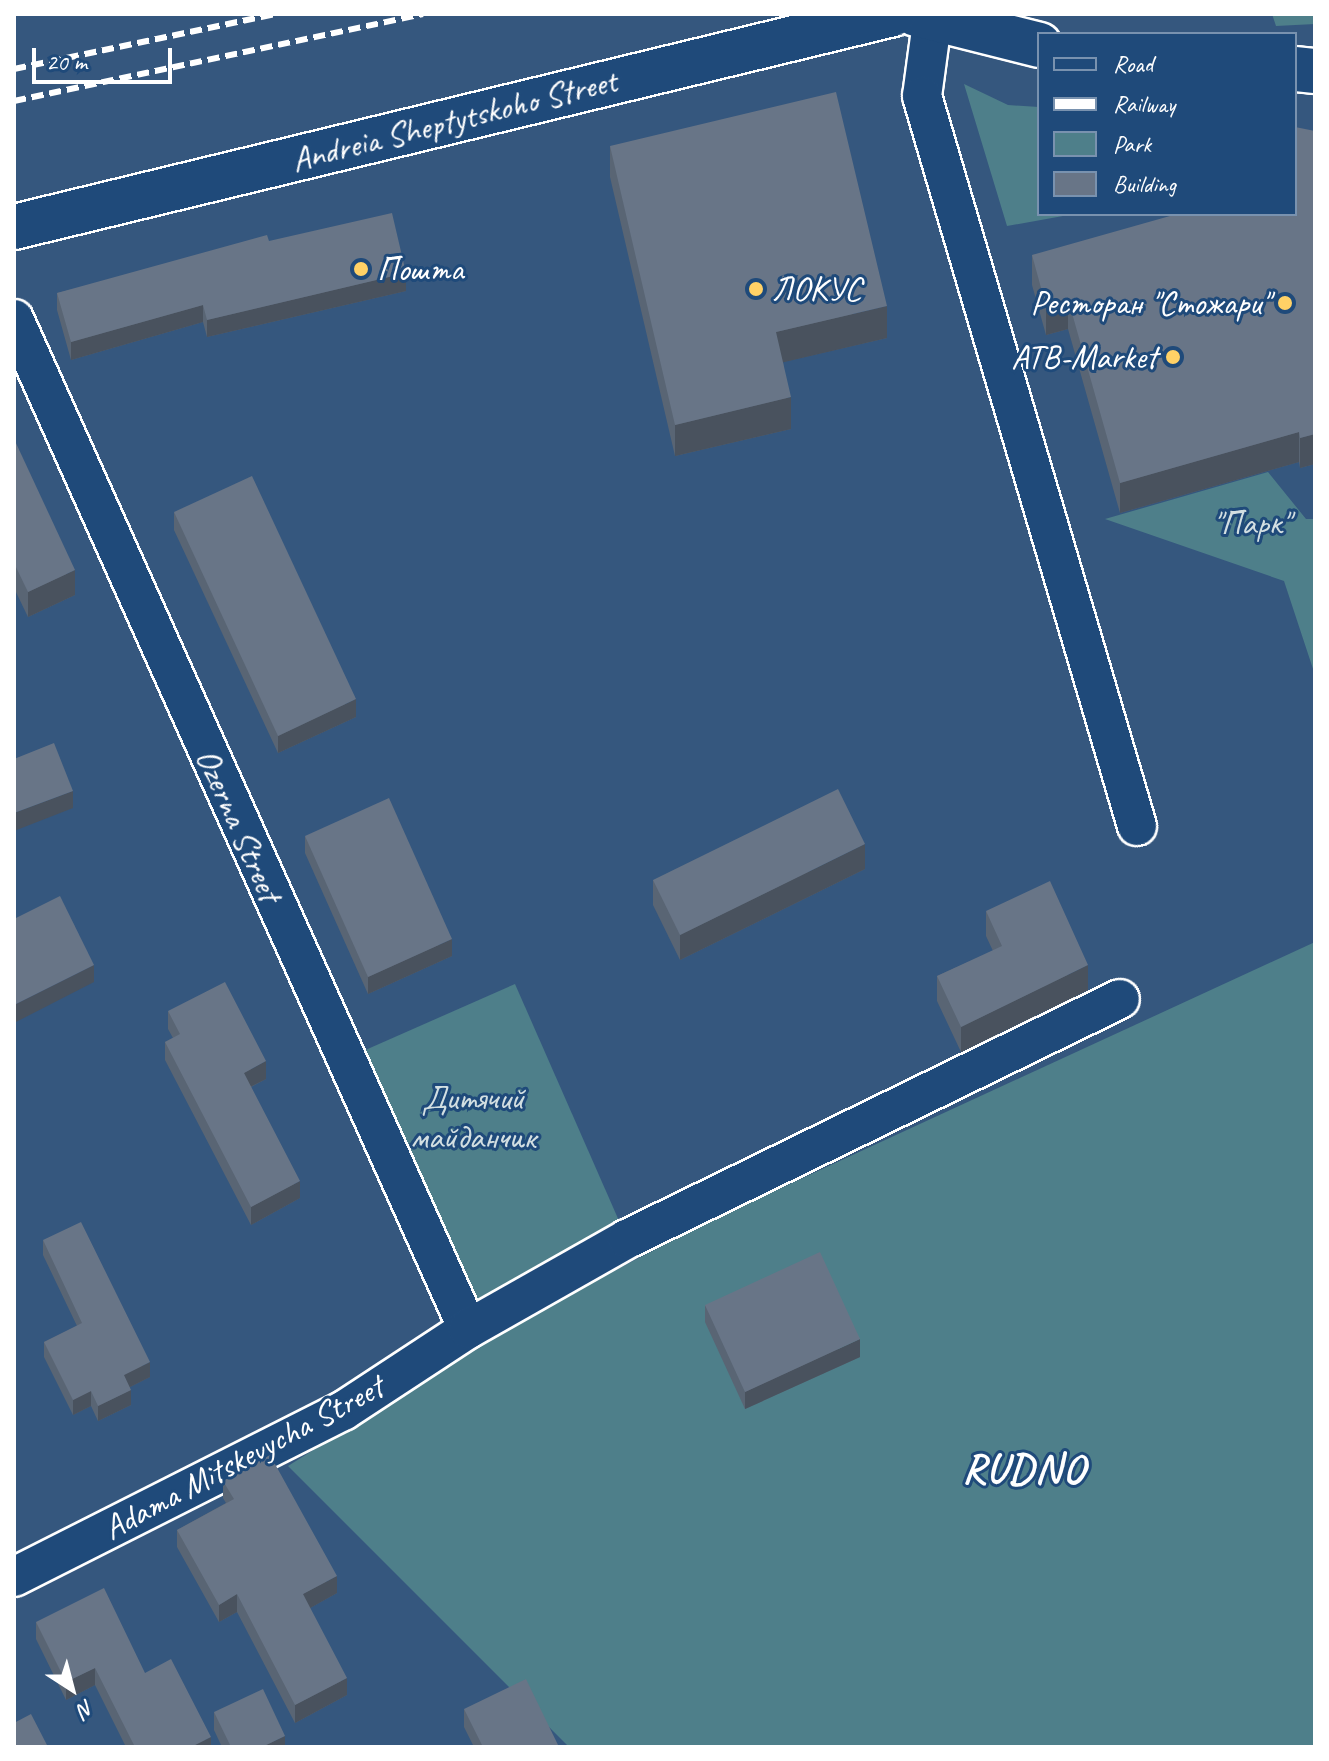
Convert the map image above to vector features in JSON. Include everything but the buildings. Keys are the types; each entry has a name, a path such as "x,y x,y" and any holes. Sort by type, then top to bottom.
{"main road":[{"name":"Andreia Sheptytskoho Street","path":"14,227 914,14 1037,45"}],"street":[{"path":"914,14 922,96 1137,826"},
{"name":"Ozerna Street","path":"14,319 468,1329"},
{"name":"Adama Mitskevycha Street","path":"14,1577 343,1411 468,1329 627,1239 1120,999"}],"green space":[{"path":"1272,14 1315,14 1315,24 1276,26"},
{"path":"964,84 1008,105 1037,107 1037,216 1063,216 1007,226"},
{"name":"\"Парк\"","path":"1268,472 1306,519 1315,519 1315,675 1284,581 1105,519"},
{"path":"1315,942 1315,1747 569,1747 288,1466 521,1319 716,1218"},
{"name":"Дитячий майданчик","path":"515,984 627,1239 468,1329 345,1059"}],"railway":[{"path":"14,69 275,14"},
{"path":"14,101 423,14"}],"place":[{"name":"Пошта","path":"361,269"},
{"name":"ЛОКУС","path":"756,289"},
{"name":"Ресторан \"Стожари\"","path":"1285,303"},
{"name":"ATB-Market","path":"1173,357"}],"district":[{"name":"RUDNO","path":"1024,1469"}]}
